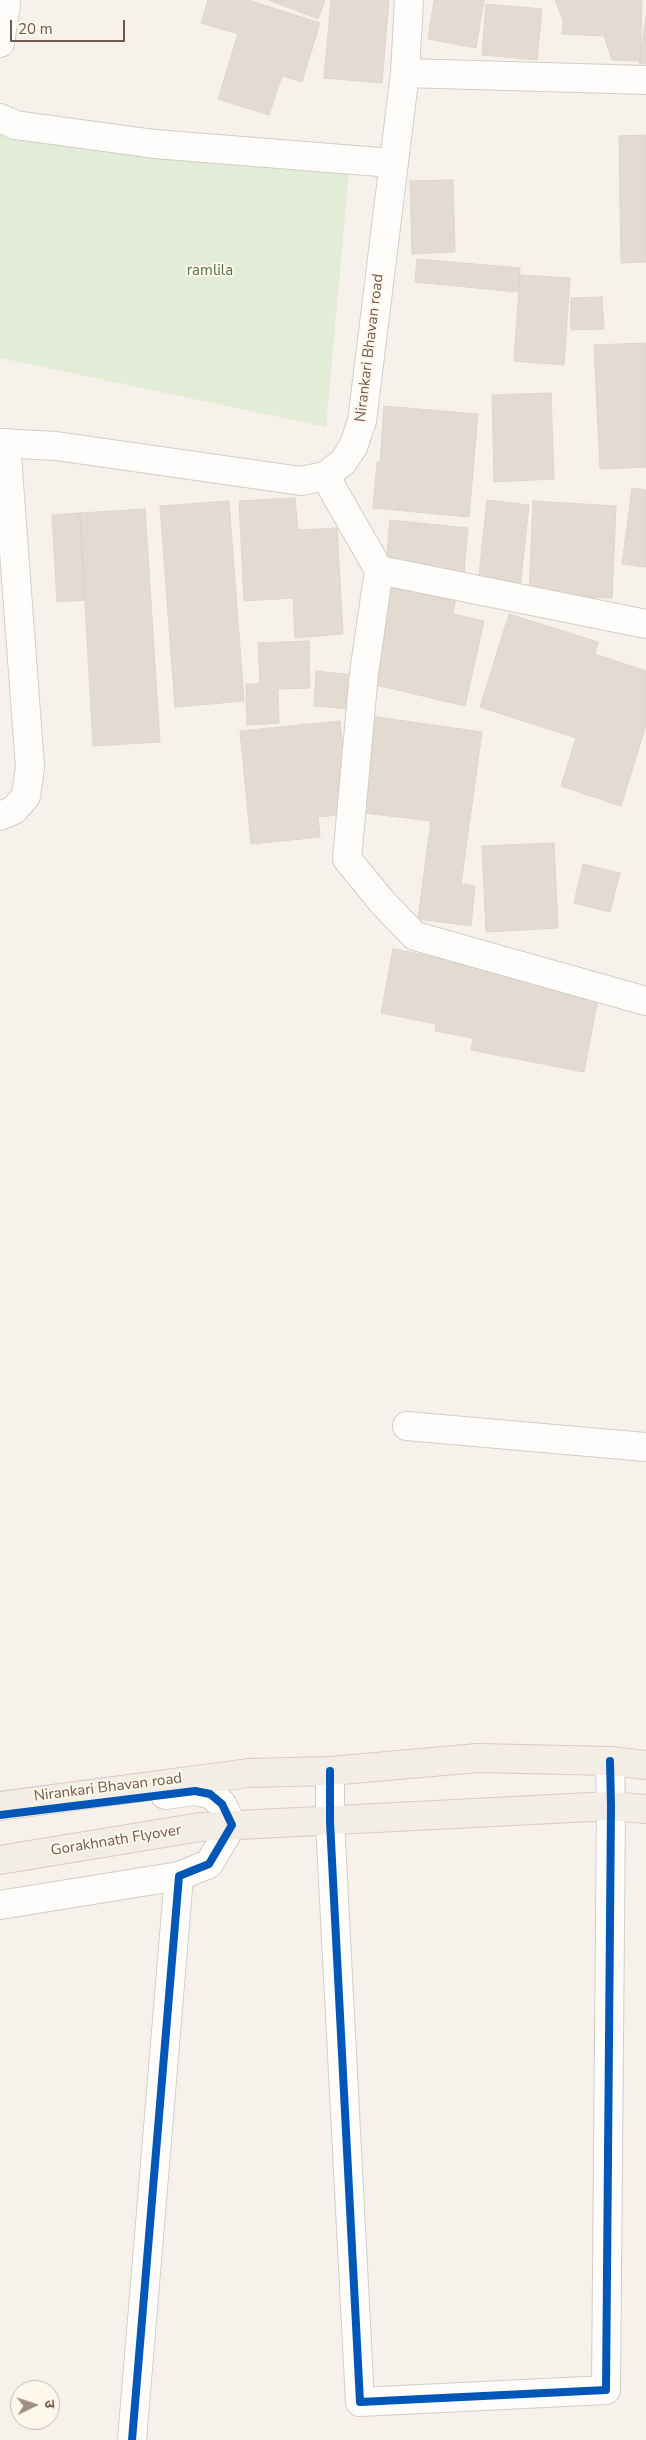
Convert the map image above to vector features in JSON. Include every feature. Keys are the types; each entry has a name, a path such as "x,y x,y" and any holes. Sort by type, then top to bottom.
{"main road":[{"path":"0,1806 249,1773 330,1770 478,1758 610,1761 646,1765"},
{"name":"Gorakhnath Flyover","path":"0,1860 200,1827 330,1822 611,1806 646,1809"}],"street":[{"path":"0,43 6,5 5,0"},
{"name":"Nirankari Bhavan road","path":"3,443 56,446 301,481 325,476 343,462 353,447 362,421 392,163 405,73 409,0"},
{"path":"405,73 646,80"},
{"path":"0,118 15,125 156,144 392,163"},
{"path":"0,816 14,810 26,796 30,767 3,443"},
{"path":"325,476 379,570 364,673 347,859 383,903 415,936 646,1001"},
{"path":"379,570 646,624"},
{"path":"407,1426 646,1447"},
{"path":"330,1770 330,1822 360,2402 606,2390 610,1761"},
{"name":"Nirankari Bhavan road","path":"0,1815 195,1792 210,1794 222,1804 232,1825"},
{"path":"0,1905 179,1876 209,1864 232,1825"},
{"path":"132,2440 179,1876"}],"green space":[{"name":"ramlila","path":"0,114 350,160 326,427 0,358"}],"building":[{"path":"208,0 248,0 320,23 302,82 282,76 269,115 218,99 238,34 201,23"},
{"path":"269,0 325,0 318,19"},
{"path":"331,0 389,0 382,83 324,78"},
{"path":"434,0 484,0 476,48 428,39"},
{"path":"555,0 642,0 640,61 612,60 604,36 562,34 563,20"},
{"path":"486,4 542,9 537,60 482,55"},
{"path":"646,17 646,64 639,63"},
{"path":"646,135 646,262 621,263 619,136"},
{"path":"453,180 455,252 412,254 410,181"},
{"path":"417,259 520,268 518,292 415,282"},
{"path":"520,275 570,278 564,365 514,361"},
{"path":"602,297 604,329 571,330 571,298"},
{"path":"646,343 646,467 600,469 594,345"},
{"path":"551,393 554,479 494,482 492,395"},
{"path":"384,406 478,414 469,517 373,508 377,462 380,462"},
{"path":"632,488 646,490 646,567 622,564"},
{"path":"295,498 298,530 337,528 343,634 295,638 293,598 244,601 239,501"},
{"path":"487,500 529,505 520,589 478,584"},
{"path":"229,501 244,701 175,707 160,506"},
{"path":"533,501 616,506 612,598 529,595"},
{"path":"145,509 160,742 93,746 80,513"},
{"path":"80,513 85,600 57,602 52,515"},
{"path":"390,520 468,528 464,572 386,564"},
{"path":"391,582 456,597 453,614 484,621 465,706 368,683"},
{"path":"509,614 598,642 595,654 646,671 646,725 621,806 561,786 576,738 480,707"},
{"path":"309,641 310,688 278,689 279,723 247,725 246,684 260,684 258,643"},
{"path":"316,671 353,675 350,709 314,706"},
{"path":"370,716 482,732 461,884 475,886 471,926 418,919 431,821 357,812"},
{"path":"340,721 349,814 318,817 320,837 251,844 240,731"},
{"path":"554,843 558,928 486,932 482,846"},
{"path":"583,864 620,873 610,912 574,903"},
{"path":"393,949 600,988 584,1072 471,1050 473,1038 435,1031 436,1024 381,1013"}],"cycle path":[{"path":"330,1771 330,1822 360,2402 606,2390 610,1761"},
{"path":"0,1815 195,1791 210,1794 222,1804 232,1825 209,1864 179,1876 132,2440"}]}
